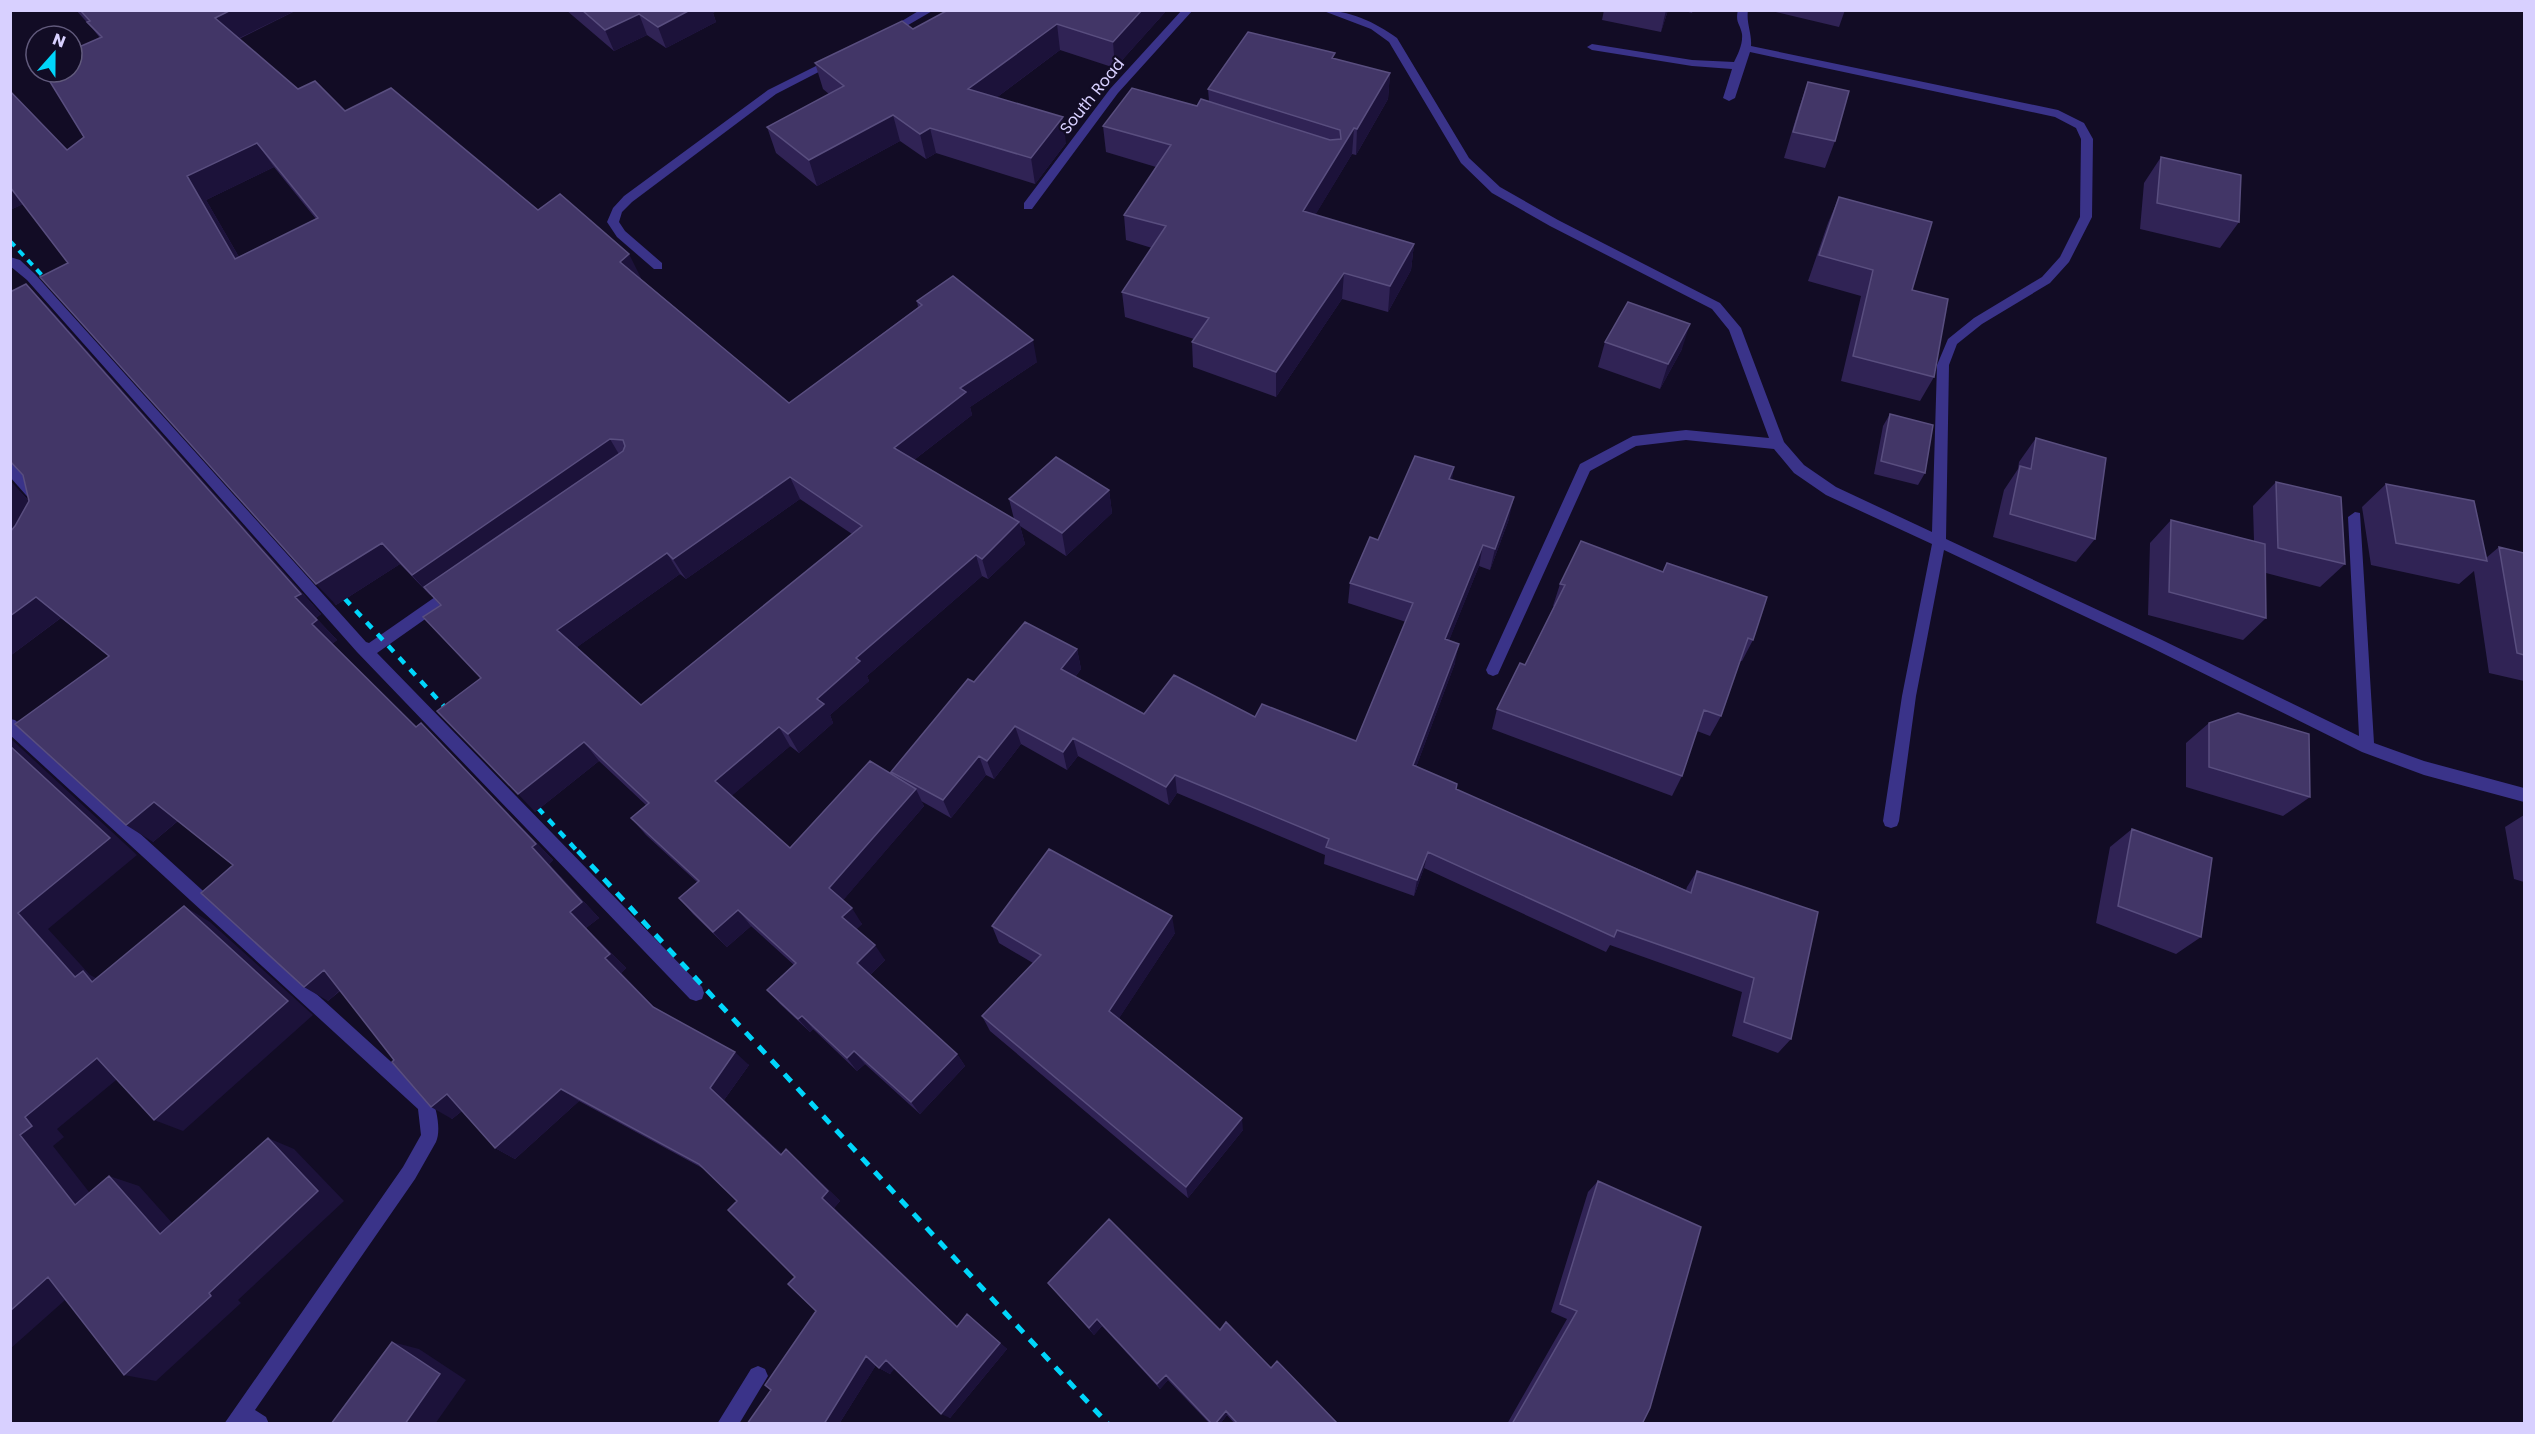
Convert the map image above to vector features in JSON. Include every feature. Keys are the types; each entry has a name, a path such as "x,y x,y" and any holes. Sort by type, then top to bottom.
{"street":[{"path":"877,38 929,10"},
{"name":"South Road","path":"1028,206 1188,10"},
{"path":"1326,10 1375,27 1393,40 1464,160 1496,190 1554,223 1716,306 1735,328 1779,444 1798,469 1831,490 2155,643 2367,747 2424,768 2524,795"},
{"path":"1730,98 1738,66 1746,48 1747,34 1742,20 1743,10"},
{"path":"1592,47 1692,63 1738,66"},
{"path":"1746,48 2058,114 2080,126 2087,139 2086,217 2065,259 2046,280 1978,321 1952,342 1943,365 1940,542 1910,696 1891,821"},
{"path":"658,266 621,234 613,222 617,211 628,199 772,92 846,54"},
{"path":"11,260 31,277 365,650 696,993"},
{"path":"1493,670 1585,468 1633,441 1686,435 1779,444"},
{"path":"10,467 41,502 43,513"},
{"path":"2355,518 2367,747"},
{"path":"365,650 383,640 468,580"},
{"path":"10,725 238,930 426,1105 430,1136 409,1173 245,1420"},
{"path":"727,1424 758,1376"}],"building":[{"path":"80,10 231,10 215,18 298,89 315,81 345,111 391,88 538,210 560,194 629,254 620,262 789,403 922,305 917,301 953,276 1033,340 960,388 966,392 894,448 1019,522 982,559 976,555 856,658 860,661 817,699 824,704 788,734 779,727 715,781 790,848 870,761 916,789 829,888 852,908 842,917 875,945 857,963 957,1054 911,1102 854,1051 847,1058 802,1016 798,1019 767,990 796,963 738,910 713,932 679,898 699,881 631,818 649,803 584,742 518,794 437,711 481,678 423,617 441,605 424,587 623,451 625,446 623,440 610,439 412,575 382,543 316,584 40,277 68,263 10,187 10,91 67,150 84,137 51,84 84,84 84,45 102,37 87,22 90,21","holes":["257,143 318,218 235,259 187,176","790,477 862,526 641,705 557,630 667,553 673,559"]},
{"path":"582,10 690,10 658,27 639,14 605,30"},
{"path":"948,10 1142,10 1113,42 1057,24 968,89 1063,117 1031,158 930,128 920,134 893,115 809,160 767,127 844,86 815,63 902,21 913,29"},
{"path":"1248,32 1335,53 1332,58 1390,73 1357,129 1354,128 1303,211 1414,244 1390,286 1344,273 1276,372 1192,342 1209,318 1122,292 1166,226 1124,215 1171,145 1103,126 1132,88 1197,106 1201,99 1330,140 1341,139 1340,130 1208,89"},
{"path":"1808,82 1849,91 1835,141 1793,132"},
{"path":"2161,157 2241,175 2239,222 2157,203"},
{"path":"1839,197 1932,222 1912,290 1948,299 1934,377 1853,356 1873,270 1819,255"},
{"path":"26,284 301,594 295,597 317,620 312,624 416,727 421,723 536,844 532,847 582,902 570,912 610,954 605,958 653,1007 735,1052 710,1088 781,1155 786,1149 828,1191 822,1198 957,1327 967,1314 1000,1343 941,1414 886,1360 879,1368 866,1356 824,1424 747,1424 771,1390 765,1385 816,1311 788,1284 795,1277 728,1210 737,1201 699,1164 561,1089 495,1148 447,1094 431,1107 392,1062 394,1060 324,970 304,987 201,893 233,865 154,802 126,825 15,724 109,656 36,597 10,616 10,532 29,501 23,475 10,461 10,292"},
{"path":"1628,302 1690,324 1668,364 1605,342"},
{"path":"1890,414 1933,425 1925,473 1881,461"},
{"path":"2036,438 2106,458 2095,539 2010,514 2020,466 2031,469"},
{"path":"1415,456 1454,467 1449,479 1514,497 1495,549 1483,545 1445,639 1459,644 1413,765 1457,784 1456,789 1691,893 1697,871 1818,912 1791,1039 1744,1022 1754,978 1617,930 1614,937 1428,852 1417,880 1326,847 1329,839 1175,775 1166,787 1073,738 1063,752 1015,726 987,761 979,756 943,800 891,772 968,679 974,682 1025,622 1077,649 1061,669 1144,714 1174,675 1255,717 1262,704 1356,741 1413,603 1350,583 1370,537 1378,540"},
{"path":"1056,457 1109,490 1062,533 1009,499"},
{"path":"2276,482 2341,497 2345,564 2278,548"},
{"path":"2386,484 2474,501 2487,561 2396,543"},
{"path":"2171,520 2265,544 2266,618 2169,592"},
{"path":"1581,541 1663,572 1667,563 1767,597 1753,640 1748,638 1721,716 1704,710 1682,776 1497,709 1520,663 1525,665 1565,585 1560,584"},
{"path":"2499,547 2524,553 2524,655 2517,653"},
{"path":"2238,713 2309,734 2310,797 2209,767 2209,723"},
{"path":"10,746 110,838 18,913 75,977 83,971 92,982 184,906 288,1001 154,1120 97,1058 25,1117 32,1126 20,1135 75,1205 109,1176 160,1234 268,1138 318,1191 209,1293 211,1296 124,1375 48,1277 10,1311"},
{"path":"2132,829 2212,858 2201,937 2118,906"},
{"path":"1049,849 1172,916 1109,1011 1242,1118 1186,1187 982,1016 1041,955 992,926"},
{"path":"1598,1181 1701,1227 1650,1408 1642,1424 1512,1424 1577,1311 1560,1304"},
{"path":"1109,1219 1220,1330 1226,1322 1271,1368 1277,1361 1338,1424 1238,1424 1226,1411 1215,1424 1212,1424 1166,1375 1157,1384 1097,1319 1089,1328 1048,1283"},
{"path":"392,1342 440,1374 405,1424 331,1424"}],"railway":[{"path":"10,241 53,287"},
{"path":"334,587 454,717"},
{"path":"527,796 579,853"},
{"path":"578,851 1108,1424"}]}
